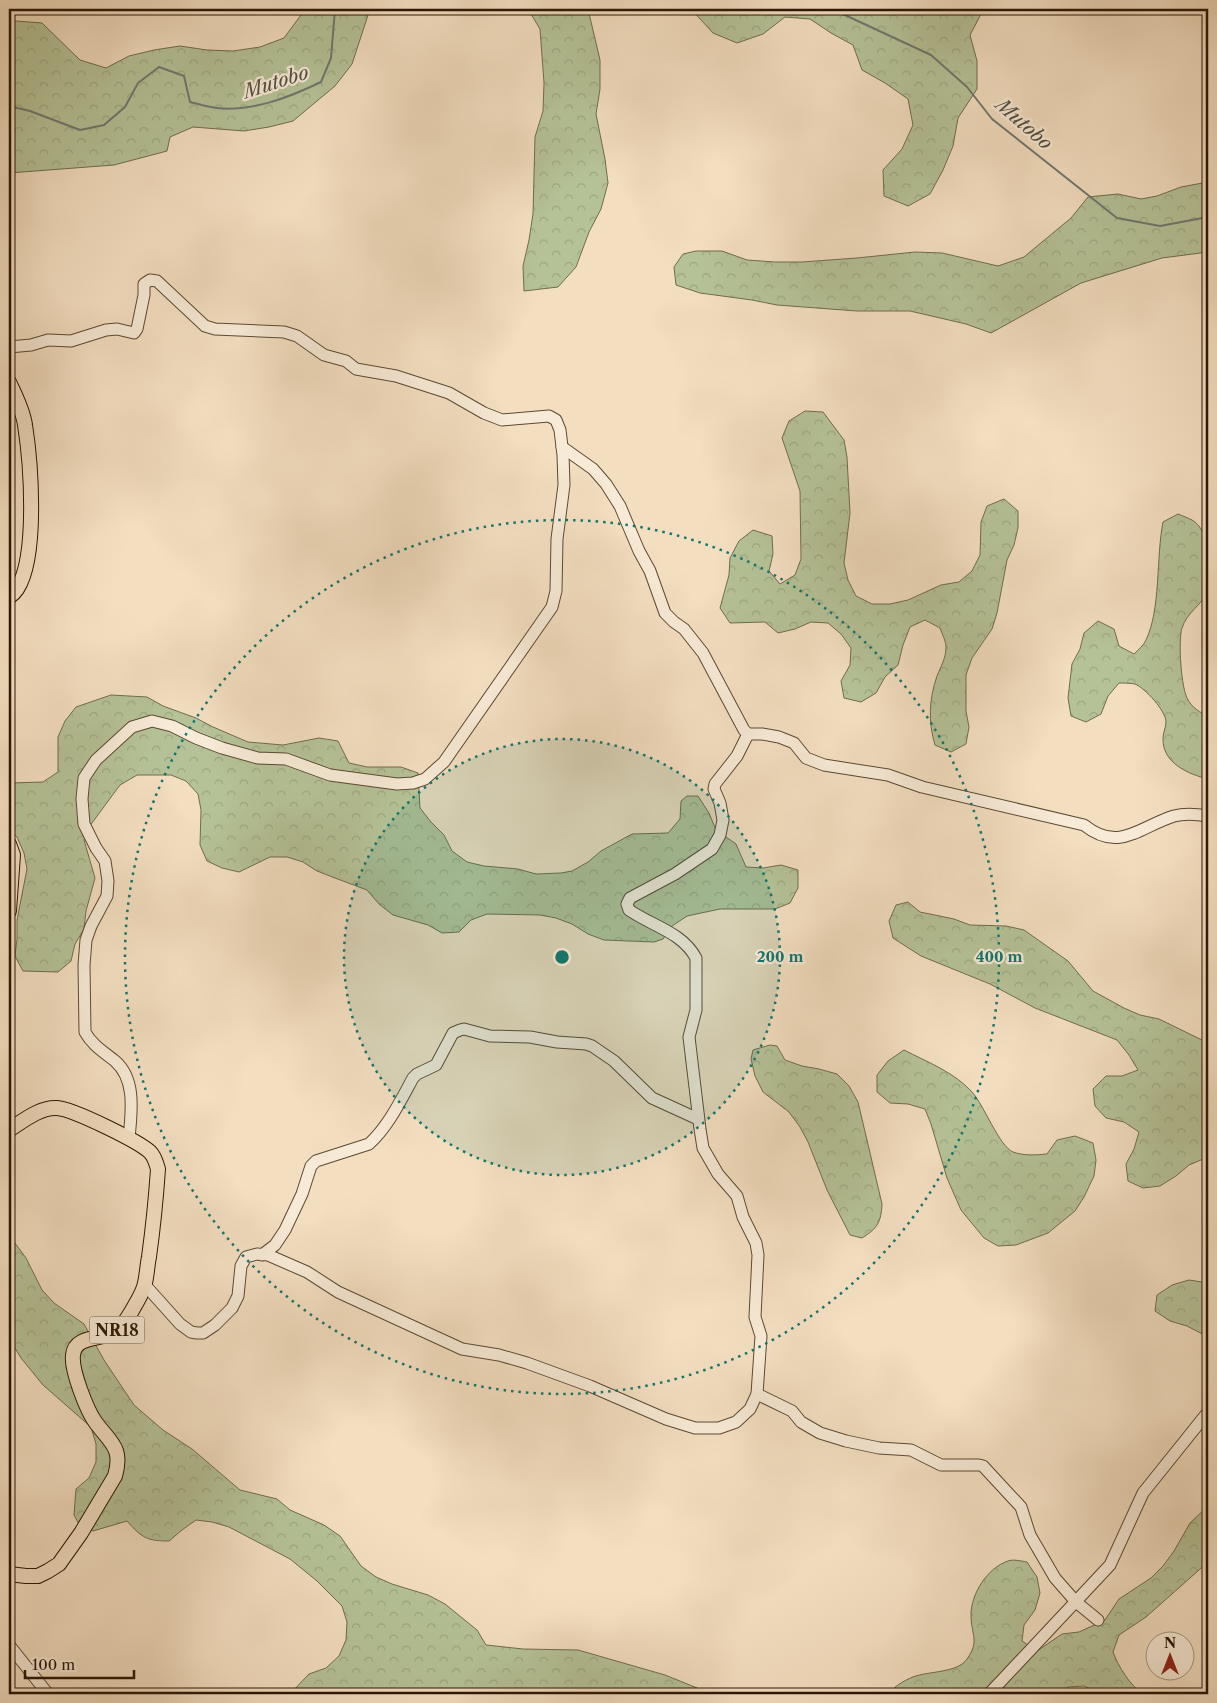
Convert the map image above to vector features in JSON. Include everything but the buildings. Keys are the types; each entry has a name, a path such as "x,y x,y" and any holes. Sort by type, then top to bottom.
{"main road":[{"path":"9,382 25,423 32,508 23,576 16,590 9,597"},
{"path":"9,844 13,855 9,910"},
{"name":"NR18","path":"9,1130 32,1115 56,1108 72,1112 129,1139 151,1153 156,1160 158,1170 145,1285 130,1314 115,1332 79,1343 74,1349 73,1354 72,1362 76,1379 91,1414 95,1422 115,1444 118,1454 118,1466 115,1476 81,1534 59,1564 38,1576 9,1574"}],"street":[{"path":"9,347 31,345 48,340 72,341 106,330 117,329 134,333 137,329 144,296 144,284 150,280 157,281 205,326 284,332 297,336 324,355 346,361 356,369 396,376 449,393 484,413 502,420 549,416 556,420 562,447 564,485 557,539 556,591 552,607 444,762 424,779 412,783 397,784 330,775 286,759 258,758 222,748 172,726 152,721 132,727 96,760 84,778 82,799 84,824 105,862 108,881 107,896 91,926 86,940 84,964 85,1032 89,1040 117,1063 128,1079 132,1105 129,1139"},
{"path":"562,447 593,469 606,484 620,506 639,551 650,571 665,613 684,629 703,653 744,730 748,734 779,737 794,743 806,758 824,765 888,775 922,787 1084,824 1102,836 1115,838 1128,835 1174,816 1191,814 1208,816"},
{"path":"145,1285 180,1324 191,1332 204,1333 232,1308 238,1296 241,1266 246,1258 257,1254 268,1255 307,1272 338,1292 462,1349 499,1355 526,1363 590,1386 666,1420 695,1428 718,1428 736,1422 750,1409 757,1394 762,1336 755,1317 758,1255 756,1243 743,1217 736,1196 718,1174 703,1148 698,1119 690,1038 696,1010 696,958 674,934 640,918 629,910 627,904 630,898 675,874 712,849 720,835 723,820 720,803 714,789 715,784 737,756 748,734"},
{"path":"262,1255 275,1245 285,1230 302,1194 311,1166 316,1161 369,1144 395,1110 413,1078 417,1074 436,1065 453,1033 460,1030 464,1029 490,1036 530,1038 592,1046 614,1061 652,1098 698,1119"},
{"path":"757,1394 792,1411 801,1422 820,1433 879,1448 911,1450 941,1465 983,1466 1021,1507 1030,1534 1055,1578 1076,1602 1098,1620"},
{"path":"990,1694 1110,1565 1143,1493 1208,1412"},
{"path":"9,1645 48,1694"}],"green space":[{"path":"303,9 370,9 352,64 335,86 293,121 244,131 193,127 170,137 167,151 114,165 9,173 9,23 16,21 42,23 80,60 106,68 129,56 180,46 233,51 260,47 284,38 301,15"},
{"path":"528,9 588,9 600,60 600,89 596,114 608,183 601,209 589,232 576,267 558,287 524,291 523,266 533,214 535,137 543,111 544,83 540,29"},
{"path":"691,9 994,9 982,12 970,35 977,61 977,89 958,118 953,146 943,170 930,194 908,206 884,196 883,170 902,149 913,125 908,99 862,70 853,45 810,19 785,17 763,34 737,43 713,33"},
{"path":"1208,182 1208,252 1162,258 1081,283 991,333 966,324 910,311 857,311 777,305 700,293 676,285 674,267 683,254 696,251 722,251 747,260 775,262 802,262 915,252 942,253 998,266 1024,257 1071,218 1088,197 1118,194 1141,199 1157,196 1181,187"},
{"path":"805,411 823,412 844,440 847,457 850,513 844,563 848,580 856,596 872,604 890,604 908,600 941,585 959,582 972,571 980,555 981,522 987,506 1004,499 1018,511 1018,528 1014,545 1007,560 992,629 972,658 966,675 966,711 969,727 966,744 951,752 935,745 930,719 932,693 946,651 940,628 925,620 910,627 898,665 885,677 876,693 861,702 844,698 841,681 850,665 851,648 841,634 828,623 811,622 795,629 778,633 765,622 730,623 720,608 729,575 730,558 739,541 753,530 772,536 773,554 769,571 780,584 795,575 801,559 800,491 782,438 789,421"},
{"path":"1178,514 1198,524 1205,537 1207,551 1208,591 1184,622 1180,643 1182,676 1188,700 1199,711 1208,716 1208,779 1192,774 1172,761 1164,747 1163,738 1166,724 1163,712 1154,700 1139,686 1119,683 1108,696 1101,714 1086,722 1071,716 1068,698 1072,664 1080,649 1084,633 1098,621 1114,629 1119,646 1134,654 1145,642 1154,613 1163,522"},
{"path":"111,695 147,697 163,706 196,718 248,742 283,745 319,738 338,741 349,763 367,767 401,767 418,773 420,808 444,835 452,851 467,862 484,866 518,869 536,874 572,871 588,862 601,851 632,834 668,833 680,819 681,801 687,796 698,796 709,813 716,830 736,844 746,867 763,868 781,865 798,870 798,888 790,903 775,909 720,909 687,916 672,926 663,939 654,942 604,940 588,934 572,924 540,915 487,914 471,920 459,932 442,933 428,925 393,915 379,904 367,890 317,871 303,862 287,857 270,857 239,872 222,868 207,861 200,845 201,810 198,794 186,781 171,775 137,775 120,785 89,827 84,840 95,878 86,911 84,929 75,944 71,961 58,972 23,971 15,956 17,920 27,869 24,853 17,837 9,830 9,783 43,782 58,772 58,737 65,721 76,707"},
{"path":"908,902 920,912 954,919 970,925 1006,926 1024,930 1068,961 1093,991 1124,1008 1140,1015 1159,1019 1208,1043 1208,1157 1189,1165 1160,1186 1143,1188 1128,1181 1126,1164 1134,1149 1139,1132 1124,1122 1106,1118 1095,1106 1093,1089 1106,1076 1122,1076 1138,1070 1129,1055 1117,1040 1035,1008 990,984 921,956 893,938 889,921 896,905"},
{"path":"770,1045 777,1046 785,1060 837,1074 849,1086 858,1102 882,1204 878,1224 862,1238 850,1235 827,1190 800,1127 789,1112 763,1092 755,1076 751,1059 753,1050"},
{"path":"904,1050 940,1068 965,1085 977,1098 1002,1142 1013,1152 1026,1155 1047,1154 1057,1140 1075,1136 1093,1143 1096,1160 1094,1176 1075,1211 1048,1233 1016,1245 998,1246 984,1238 961,1210 947,1178 925,1109 908,1104 890,1103 877,1092 877,1075 888,1061"},
{"path":"9,1235 26,1258 42,1290 54,1303 84,1324 104,1360 134,1405 163,1430 192,1449 240,1490 277,1499 290,1510 324,1525 340,1536 361,1566 376,1577 428,1595 445,1604 477,1630 486,1645 523,1649 578,1650 665,1675 712,1694 459,1694 438,1689 423,1689 401,1694 290,1694 309,1674 326,1668 339,1656 346,1640 347,1622 342,1606 317,1581 290,1559 229,1527 212,1522 196,1520 169,1541 145,1537 127,1521 93,1531 80,1526 74,1515 76,1489 89,1478 96,1462 96,1444 91,1427 43,1385 21,1358 9,1338"},
{"path":"1189,1280 1208,1283 1208,1337 1187,1326 1170,1321 1155,1311 1157,1295 1172,1285"},
{"path":"1208,1506 1208,1562 1146,1617 1119,1635 1113,1652 1125,1675 1142,1694 1101,1694 1084,1686 1068,1687 1058,1694 888,1694 896,1686 919,1675 950,1669 963,1664 971,1653 974,1642 971,1615 974,1599 987,1576 1000,1564 1012,1560 1027,1562 1037,1577 1040,1593 1035,1610 1024,1625 1022,1641 1037,1651 1062,1634 1079,1632 1105,1620 1119,1599 1151,1578 1163,1566 1190,1523"}],"waterway":[{"name":"Mutobo","path":"9,106 30,111 80,130 104,125 125,107 138,83 159,67 184,76 190,102 214,108 230,109 270,102 321,82 331,58 335,9"},
{"name":"Mutobo","path":"832,9 931,55 967,87 992,119 1117,218 1160,226 1208,217"}]}
